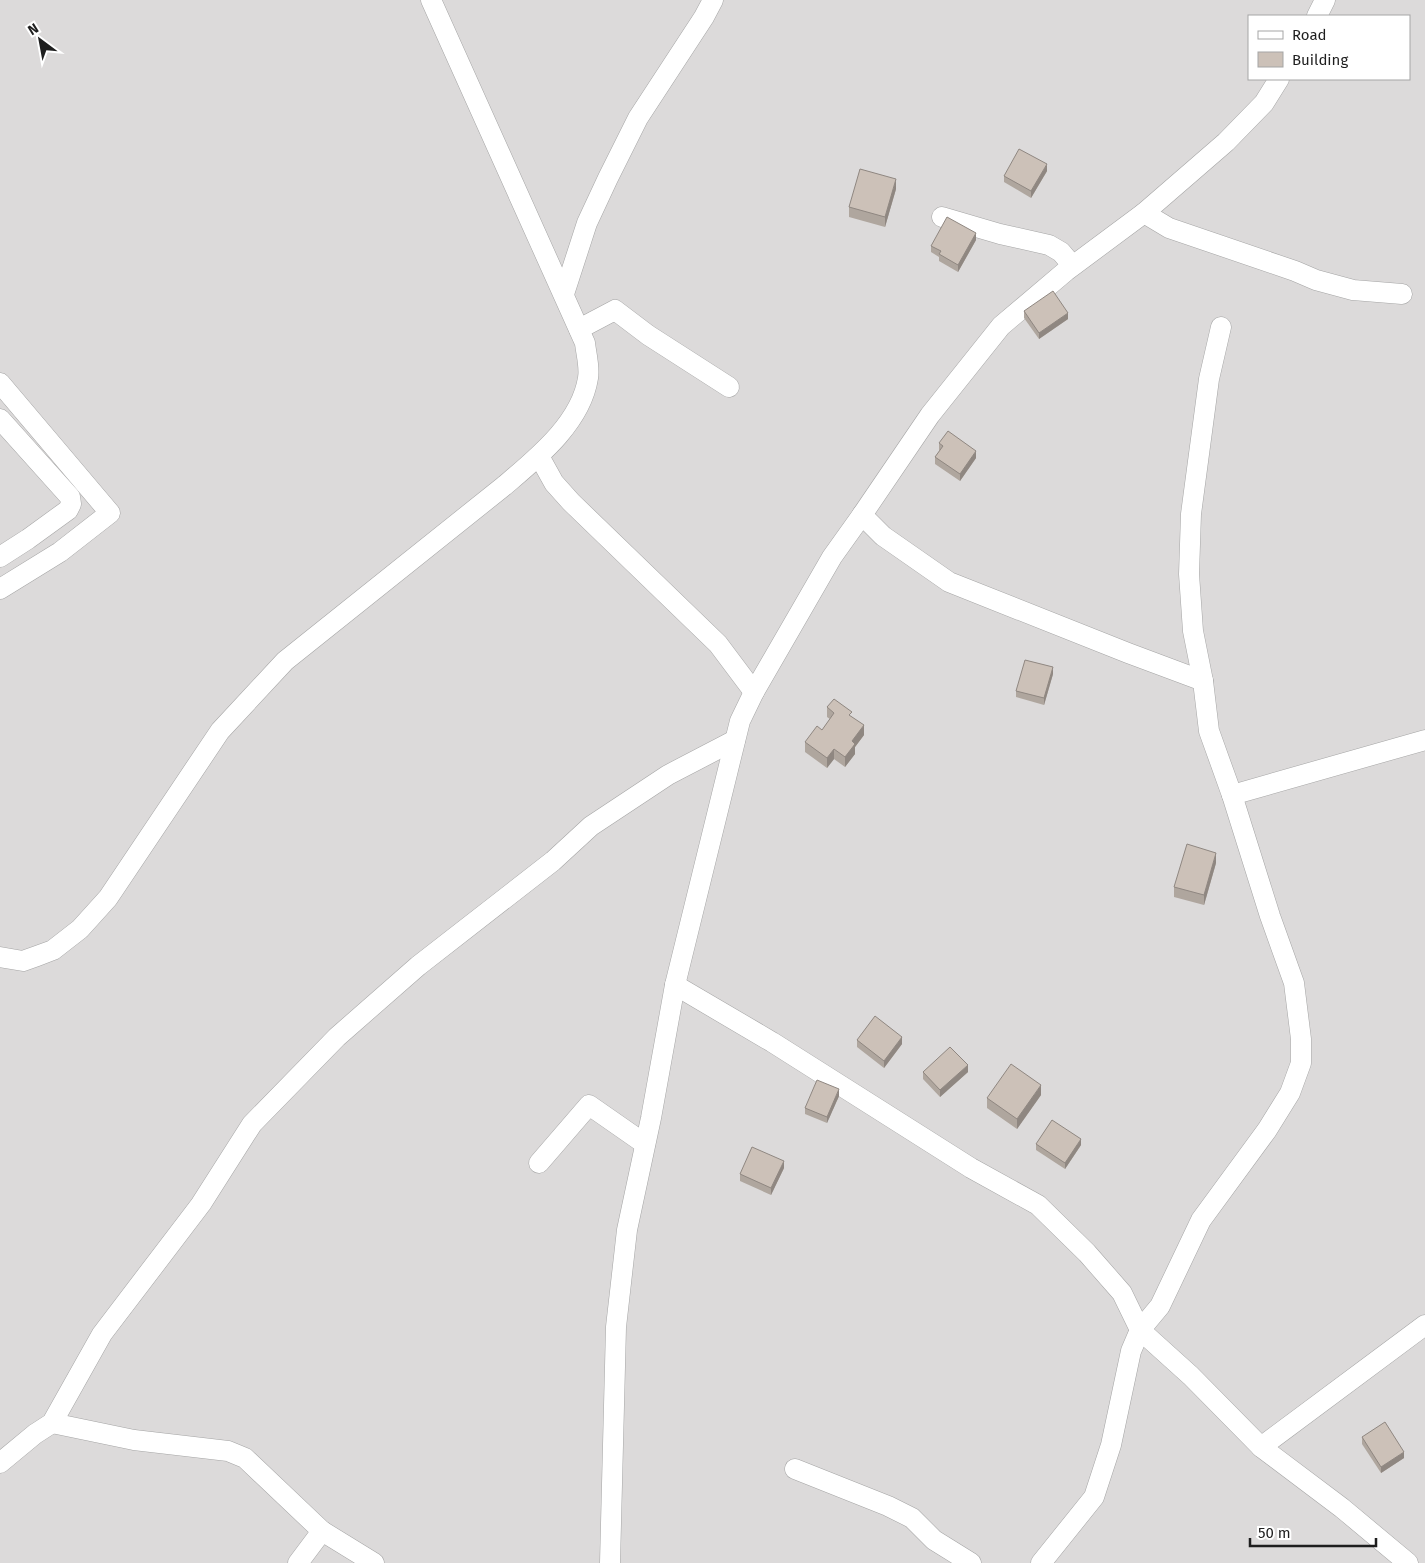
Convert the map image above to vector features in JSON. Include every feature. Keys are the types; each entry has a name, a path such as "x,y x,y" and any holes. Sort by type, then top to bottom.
{"street":[{"path":"0,957 23,961 53,950 80,929 108,898 220,731 285,661 539,456 569,424 581,400 589,377 585,343 432,0"},
{"path":"564,294 587,224 638,118 713,0"},
{"path":"1318,15 1326,0"},
{"path":"610,1563 616,1327 627,1230 676,984 740,722 754,692 832,556 930,415 1001,326 1072,265 1144,212 1226,142 1264,103 1278,80"},
{"path":"1144,212 1169,228 1316,280 1353,290 1402,294"},
{"path":"942,217 1000,234 1049,245 1056,248 1072,265"},
{"path":"579,329 615,310 648,336 729,387"},
{"path":"1041,1563 1094,1497 1112,1445 1131,1351 1140,1330 1160,1306 1202,1220 1267,1130 1290,1094 1301,1063 1301,1039 1294,983 1270,916 1232,794 1209,731 1203,681 1194,632 1189,574 1191,514 1209,379 1221,327"},
{"path":"0,382 110,513 60,552 0,588"},
{"path":"0,419 70,498 71,504 68,510 52,522 0,557"},
{"path":"539,456 554,483 571,502 718,644 754,692"},
{"path":"862,515 883,536 949,582 1203,681"},
{"path":"0,1463 52,1422 102,1334 201,1204 252,1124 337,1037 418,966 553,861 591,826 668,775 736,740"},
{"path":"1232,794 1425,740"},
{"path":"676,984 772,1042 971,1168 1038,1205 1087,1253 1122,1294 1140,1330 1191,1376 1261,1447 1342,1508 1408,1563"},
{"path":"539,1163 589,1105 645,1144"},
{"path":"1261,1447 1425,1325"},
{"path":"52,1422 134,1440 228,1451 245,1458 322,1531 374,1563"},
{"path":"795,1469 888,1506 912,1518 934,1540 971,1563"},
{"path":"298,1563 322,1531"}],"shaded area":[{"path":"0,0 1425,0 1425,1563 0,1563"}],"building":[{"path":"1019,149 1047,164 1031,191 1004,176"},
{"path":"860,169 896,179 885,217 849,207"},
{"path":"947,217 976,233 958,265 939,254 941,251 931,246"},
{"path":"1053,291 1068,313 1039,333 1024,311"},
{"path":"948,431 976,451 960,474 935,457 943,446 939,443"},
{"path":"1025,660 1053,667 1044,698 1016,691"},
{"path":"834,699 852,712 849,715 864,725 852,741 855,744 845,757 834,749 827,758 805,742 817,726 822,730 834,713 827,707"},
{"path":"1187,844 1216,853 1204,895 1174,887"},
{"path":"875,1016 902,1037 884,1061 857,1040"},
{"path":"950,1047 968,1065 940,1090 923,1072"},
{"path":"1011,1064 1041,1085 1017,1119 987,1098"},
{"path":"817,1080 839,1089 827,1117 805,1108"},
{"path":"1052,1120 1081,1139 1065,1163 1036,1144"},
{"path":"752,1147 784,1161 771,1188 740,1174"},
{"path":"1385,1422 1404,1452 1381,1467 1362,1437"}]}
